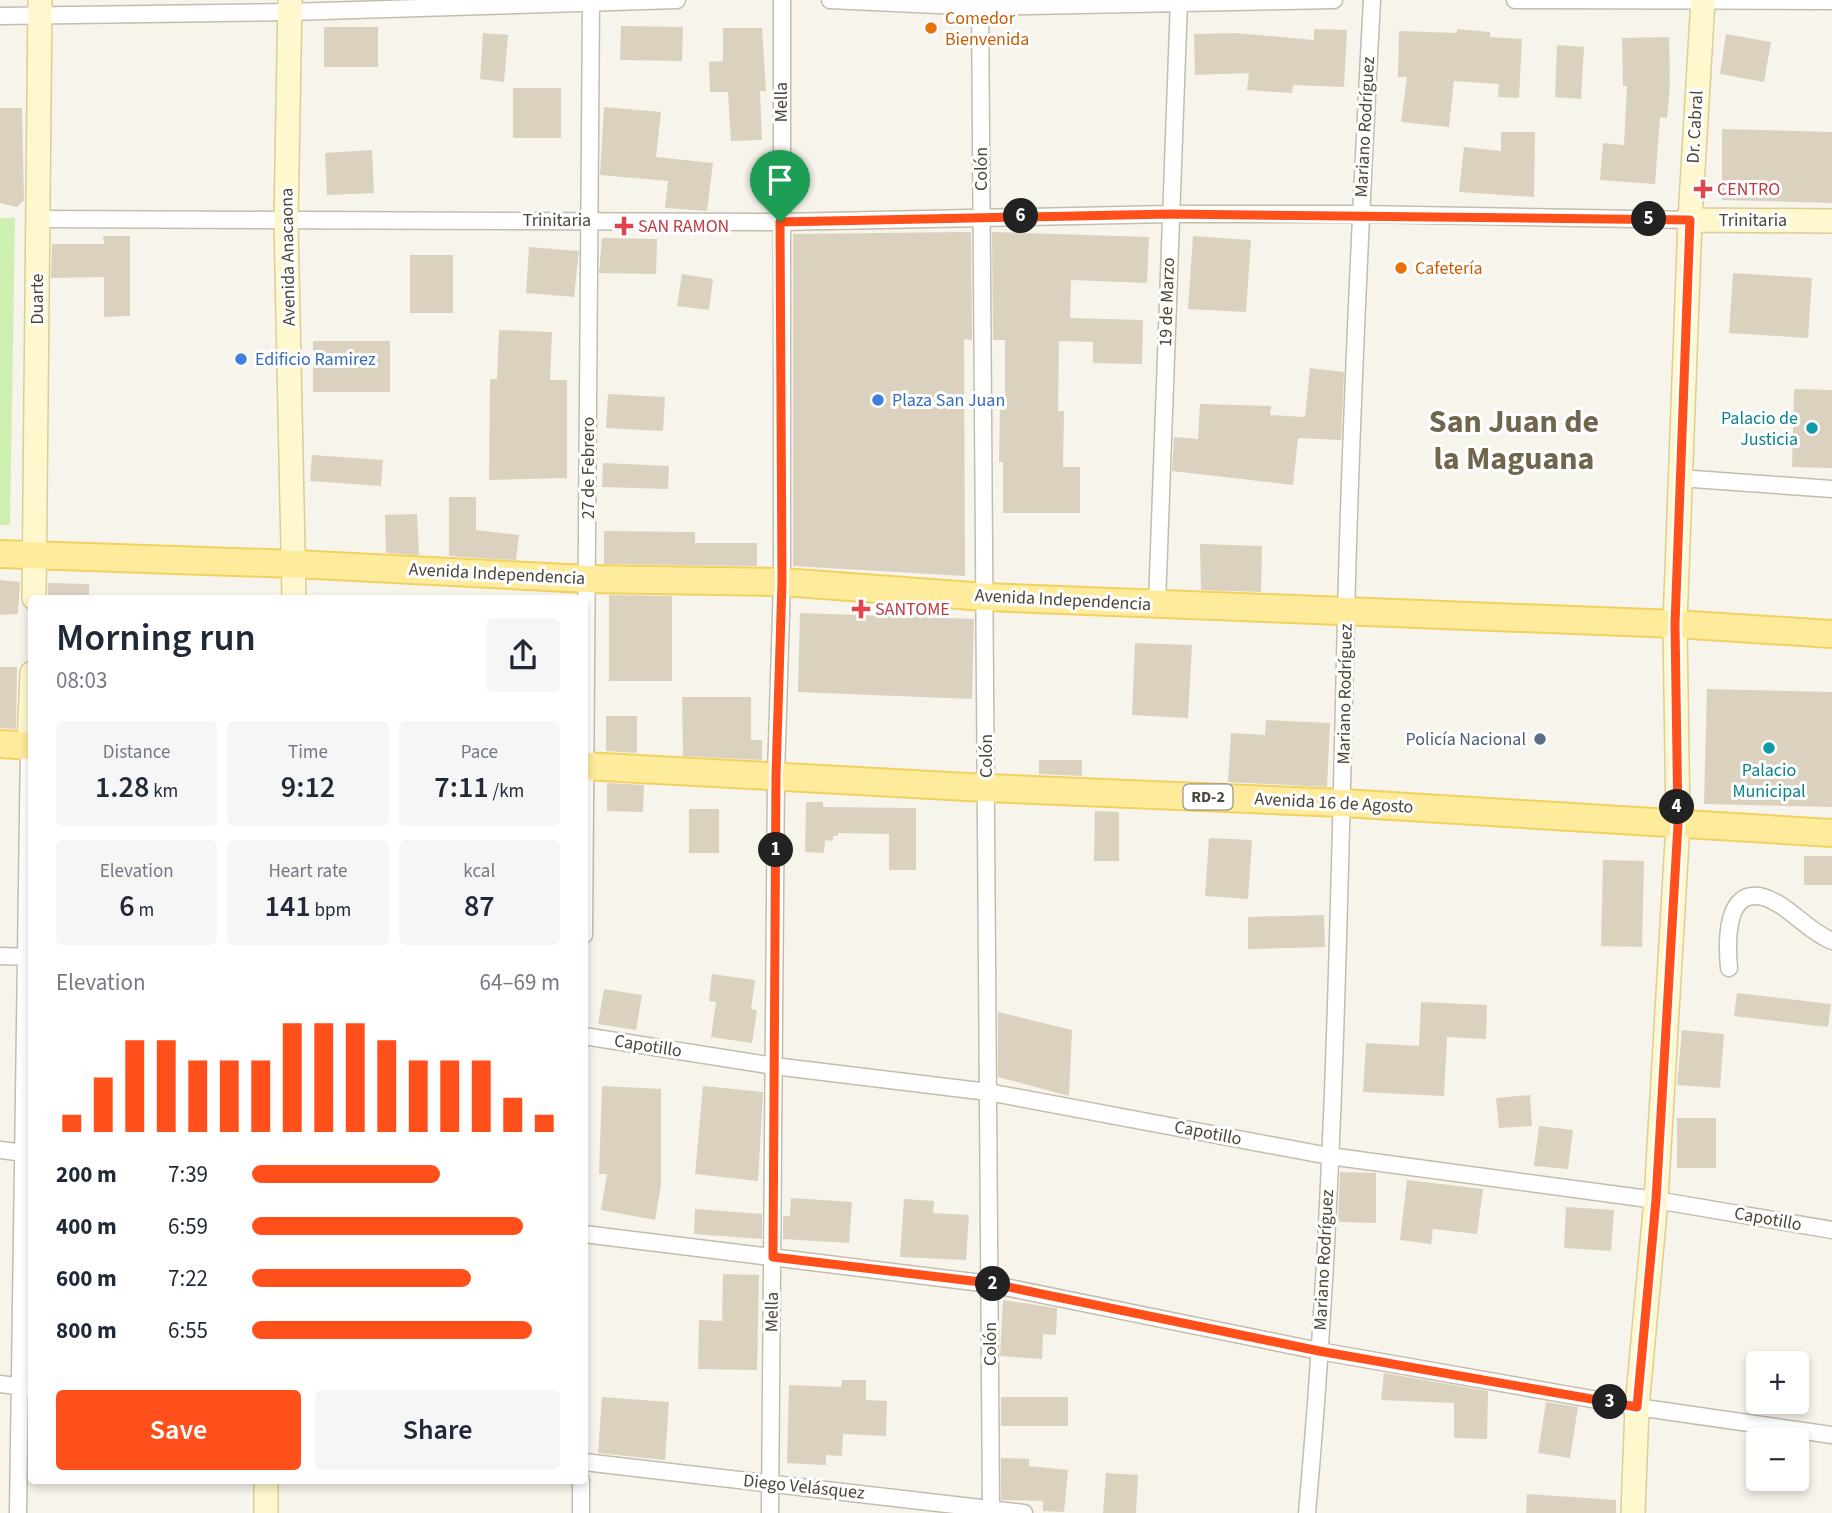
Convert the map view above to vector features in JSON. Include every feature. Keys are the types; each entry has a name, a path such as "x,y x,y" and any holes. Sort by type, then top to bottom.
{"main road":[{"name":"Avenida Independencia","path":"0,554 295,564 587,579 782,582 986,597 1675,624 1832,634"},
{"path":"0,744 28,746"},
{"name":"Avenida 16 de Agosto","path":"588,766 986,788 1343,803 1832,833"}],"street":[{"path":"0,16 40,7 677,0"},
{"name":"Mella","path":"770,1513 776,775 782,582 782,0"},
{"path":"830,0 980,4 1334,0"},
{"name":"Mariano Rodríguez","path":"1307,1513 1329,1156 1343,803 1346,613 1372,0"},
{"path":"1515,0 1832,1"},
{"name":"27 de Febrero","path":"587,595 591,1"},
{"name":"Dr. Cabral","path":"1633,1513 1637,1407 1656,1200 1678,824 1675,624 1679,478 1703,1"},
{"name":"19 de Marzo","path":"1157,604 1179,2"},
{"name":"Colón","path":"980,4 991,1510"},
{"name":"Avenida Anacaona","path":"290,6 286,221 294,595"},
{"name":"Duarte","path":"34,595 40,7"},
{"name":"Trinitaria","path":"37,219 780,222 1170,214 1361,214 1832,221"},
{"path":"1679,478 1832,489"},
{"path":"1729,968 1726,935 1737,905 1748,897 1763,897 1832,941"},
{"path":"0,956 28,957"},
{"name":"Capotillo","path":"588,1037 774,1066 988,1092 1329,1156 1656,1200 1832,1230"},
{"path":"18,1513 26,1387 28,1056"},
{"path":"0,1150 27,1154"},
{"path":"588,1234 989,1283 1319,1351 1637,1407 1832,1435"},
{"path":"0,1384 26,1387"},
{"name":"Diego Velásquez","path":"588,1462 1024,1513"},
{"path":"266,1513 267,1484"},
{"path":"581,1484 581,1513"}],"green space":[{"path":"0,218 15,218 10,525 0,525"}],"building":[{"path":"621,26 683,27 682,61 620,60"},
{"path":"324,27 378,27 378,67 324,67"},
{"path":"723,28 762,28 766,91 760,91 762,140 731,141 728,92 710,92 709,62 723,61"},
{"path":"1314,29 1347,30 1344,87 1293,85 1292,93 1247,90 1249,73 1195,75 1194,34 1236,33 1314,40"},
{"path":"1457,29 1490,32 1490,37 1522,39 1519,98 1498,97 1499,84 1454,81 1449,127 1401,122 1407,77 1398,77 1399,31 1457,33"},
{"path":"483,33 508,35 504,82 480,79"},
{"path":"1726,34 1771,42 1764,82 1720,74"},
{"path":"1669,37 1670,85 1667,118 1660,117 1655,184 1600,180 1603,143 1624,145 1627,86 1623,86 1622,38"},
{"path":"1557,45 1584,47 1581,99 1555,97"},
{"path":"513,88 561,88 561,138 513,138"},
{"path":"604,107 661,112 656,157 713,163 707,211 665,208 668,181 600,175"},
{"path":"0,108 22,108 24,200 17,207 0,203"},
{"path":"1722,129 1832,132 1832,203 1722,200"},
{"path":"1501,132 1535,132 1534,197 1459,192 1464,147 1501,151"},
{"path":"372,150 374,193 327,195 325,153"},
{"name":"Plaza San Juan","path":"971,232 972,340 964,339 965,576 793,566 793,234"},
{"path":"992,232 1149,237 1147,283 1071,280 1070,318 1143,320 1142,364 1093,363 1093,342 1059,341 1058,411 1064,411 1063,467 1080,467 1080,513 1003,513 1003,462 999,462 1000,410 1005,410 1005,340 993,340"},
{"path":"103,236 130,236 130,316 104,317 104,277 51,278 52,244 104,244"},
{"path":"1193,236 1251,240 1246,312 1188,309"},
{"path":"602,238 657,239 656,274 599,273"},
{"path":"529,247 579,251 574,297 526,293"},
{"path":"410,255 453,255 453,313 410,313"},
{"path":"1733,273 1812,278 1808,338 1729,333"},
{"path":"682,274 713,279 709,310 677,306"},
{"path":"499,330 552,332 550,380 567,380 567,478 489,480 490,379 497,379"},
{"path":"313,341 390,341 390,392 313,392"},
{"path":"1310,368 1344,372 1341,440 1298,438 1293,485 1172,471 1174,437 1198,439 1200,404 1271,406 1270,415 1305,417"},
{"name":"Palacio de Justicia","path":"1794,389 1832,390 1832,468 1792,467"},
{"path":"608,394 665,397 663,431 606,428"},
{"path":"312,455 383,460 381,486 310,481"},
{"path":"603,463 669,466 668,489 602,487"},
{"path":"449,497 476,497 476,530 519,535 516,560 449,556"},
{"path":"417,514 419,555 386,553 385,515"},
{"path":"604,531 695,532 695,543 757,543 757,566 604,564"},
{"path":"1200,544 1262,546 1261,592 1201,590"},
{"path":"0,580 20,582 18,614 0,615"},
{"path":"48,583 89,584 89,595 48,595"},
{"path":"609,595 672,596 672,681 609,681"},
{"path":"800,613 974,619 972,699 798,692"},
{"path":"1135,643 1192,645 1188,718 1132,715"},
{"path":"0,667 17,667 16,729 0,728"},
{"name":"Palacio Municipal","path":"1707,689 1832,692 1832,807 1704,804"},
{"path":"682,697 751,697 751,740 762,740 762,760 683,756"},
{"path":"606,716 637,716 637,753 606,751"},
{"path":"1266,720 1330,723 1327,787 1228,782 1231,733 1265,735"},
{"path":"1039,760 1082,760 1082,776 1039,774"},
{"path":"607,783 644,785 643,812 607,811"},
{"path":"806,802 823,802 823,807 916,808 916,870 889,870 889,834 838,833 838,836 833,836 833,841 825,840 824,853 805,852"},
{"path":"689,809 719,809 719,853 689,853"},
{"path":"1095,811 1119,812 1119,861 1094,861"},
{"path":"1209,838 1252,840 1248,899 1205,896"},
{"path":"1804,856 1832,856 1832,885 1804,885"},
{"path":"1603,860 1644,861 1642,947 1601,946"},
{"path":"1324,915 1325,947 1248,949 1248,917"},
{"path":"712,974 755,980 751,1009 757,1010 752,1043 711,1037 716,1002 709,1001"},
{"path":"604,989 642,995 636,1030 598,1024"},
{"path":"1737,993 1831,1004 1828,1027 1734,1016"},
{"path":"1421,1002 1487,1005 1486,1039 1447,1037 1444,1096 1363,1092 1366,1043 1419,1046"},
{"path":"998,1012 1072,1030 1069,1096 998,1077"},
{"path":"1682,1030 1724,1034 1720,1088 1677,1085"},
{"path":"602,1086 661,1089 661,1185 655,1220 601,1210 607,1174 599,1174"},
{"path":"703,1086 763,1092 758,1181 695,1174"},
{"path":"1530,1095 1532,1126 1499,1128 1496,1098"},
{"path":"1677,1118 1716,1118 1716,1168 1677,1168"},
{"path":"1539,1126 1573,1130 1568,1169 1534,1166"},
{"path":"1340,1172 1376,1173 1376,1223 1338,1222"},
{"path":"1407,1180 1483,1189 1477,1234 1433,1229 1431,1244 1400,1240"},
{"path":"791,1198 852,1202 849,1243 783,1239 783,1216 790,1216"},
{"path":"904,1199 934,1201 933,1213 969,1215 966,1260 900,1257"},
{"path":"1566,1207 1614,1210 1611,1251 1564,1248"},
{"path":"695,1209 762,1214 762,1239 694,1234"},
{"path":"723,1274 759,1275 757,1370 698,1369 699,1320 722,1321"},
{"path":"1003,1300 1057,1308 1056,1335 1043,1334 1042,1359 1000,1356"},
{"path":"1384,1373 1488,1391 1487,1439 1454,1438 1454,1403 1381,1400"},
{"path":"842,1380 866,1380 866,1400 887,1401 886,1436 843,1434 842,1456 826,1455 826,1465 787,1463 789,1385 841,1387"},
{"path":"602,1397 669,1402 665,1460 598,1453"},
{"path":"1001,1397 1068,1397 1068,1426 1001,1426"},
{"path":"1546,1402 1578,1407 1570,1458 1538,1453"},
{"path":"1001,1458 1029,1459 1029,1466 1068,1470 1064,1512 1043,1511 1043,1501 1001,1500"},
{"path":"1106,1473 1138,1475 1136,1513 1103,1513"},
{"path":"1527,1494 1616,1500 1616,1513 1526,1513"}],"place":[{"name":"Comedor Bienvenida","path":"931,28"},
{"name":"CENTRO","path":"1703,189"},
{"name":"SAN RAMON","path":"624,226"},
{"name":"Cafetería","path":"1401,268"},
{"name":"Edificio Ramirez","path":"241,359"},
{"name":"Plaza San Juan","path":"878,400"},
{"name":"Palacio de Justicia","path":"1812,428"},
{"name":"SANTOME","path":"861,609"},
{"name":"Policía Nacional","path":"1540,739"},
{"name":"Palacio Municipal","path":"1769,748"}],"district":[{"name":"San Juan de la Maguana","path":"1514,440"}],"route":[{"path":"1170,214 1361,214 1690,220 1675,624 1678,824 1656,1200 1637,1407 1319,1351 989,1283 773,1257 776,775 782,582 780,222 1170,214"}]}
